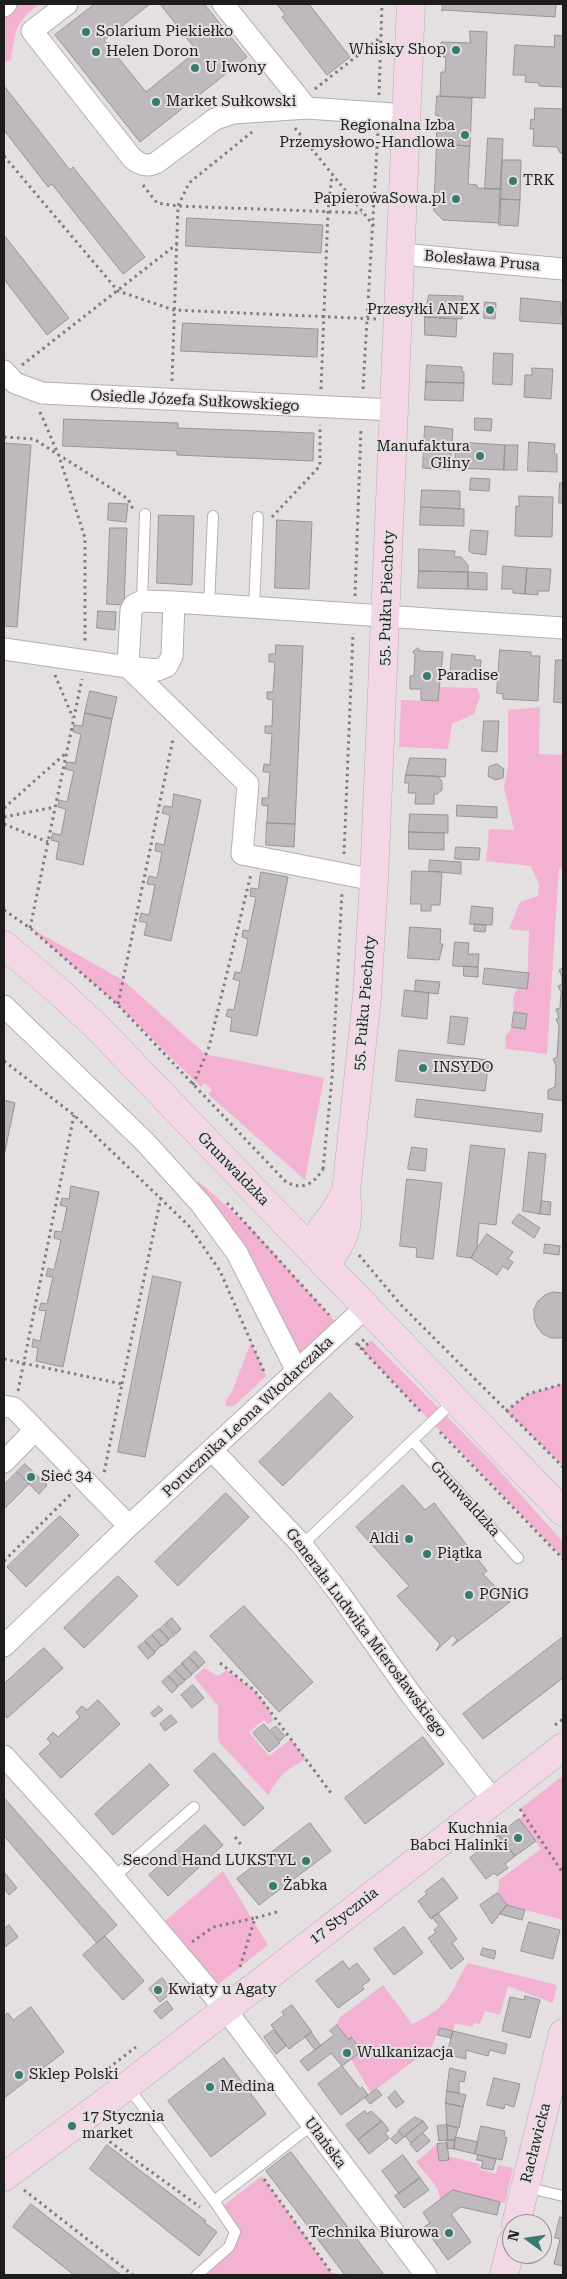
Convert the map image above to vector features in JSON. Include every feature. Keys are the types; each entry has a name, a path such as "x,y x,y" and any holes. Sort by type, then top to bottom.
{"street":[{"path":"67,4 32,31 132,158 140,164 156,163 214,119 224,114 280,109 304,104 407,115"},
{"path":"223,4 304,104"},
{"name":"55. Pułku Piechoty","path":"318,1257 343,1239 349,1216 338,1185 367,997 386,617 411,4"},
{"name":"Bolesława Prusa","path":"401,254 563,269"},
{"name":"Osiedle Józefa Sułkowskiego","path":"6,373 15,383 42,393 393,410"},
{"path":"374,880 242,854 248,784 128,667 131,610 134,605 142,601 174,602 563,628"},
{"path":"4,649 158,670 167,666 172,656 174,602"},
{"name":"Grunwaldzka","path":"4,945 55,988 98,1028 563,1512"},
{"path":"4,1006 145,1142 183,1183 220,1228 237,1253 297,1371"},
{"path":"278,1214 309,1214 338,1185"},
{"name":"Porucznika Leona Włodarczaka","path":"4,1646 129,1526 366,1307"},
{"path":"9,1407 35,1430 129,1526"},
{"path":"4,1462 35,1430"},
{"name":"Generała Ludwika Mierosławskiego","path":"212,1450 302,1546 339,1593 412,1696 493,1800"},
{"name":"17 Stycznia","path":"13,2183 127,2086 563,1747"},
{"name":"Ułańska","path":"4,1756 114,1877 225,2009 426,2275"},
{"name":"Racławicka","path":"519,2214 563,2033"}],"lane":[{"path":"142,601 145,514"},
{"path":"209,604 213,516"},
{"path":"254,607 258,517"},
{"path":"302,1546 455,1400"},
{"name":"Grunwaldzka","path":"413,1441 518,1558"},
{"path":"114,1877 194,1806"},
{"path":"127,2086 232,2226 234,2238 229,2247 197,2275"},
{"path":"214,2201 312,2125"},
{"path":"526,2187 563,2196"}],"path":[{"path":"4,910 30,928 118,1005 286,1182 293,1186 312,1183 320,1176 338,1185 332,1078 343,874 362,409 374,226 382,4"},
{"path":"304,104 381,37"},
{"path":"171,400 178,206 189,184 280,109 374,226"},
{"path":"4,156 118,291 174,310 324,318 367,318"},
{"path":"140,164 132,171 157,203 178,206 363,213"},
{"path":"258,517 274,517 320,466 320,407 328,211 332,175"},
{"path":"6,373 118,291 177,244"},
{"path":"30,389 59,456 85,538 86,661 30,928"},
{"path":"4,437 34,439 128,500 134,513 145,514"},
{"path":"47,655 74,718"},
{"path":"118,1005 178,717"},
{"path":"4,808 67,752"},
{"path":"4,817 55,807"},
{"path":"4,824 48,842"},
{"path":"193,1085 209,1046 255,857"},
{"path":"4,1061 74,1115 189,1226 220,1271 273,1393"},
{"path":"9,1407 23,1363 74,1115"},
{"path":"4,1562 92,1488 122,1384 162,1198 183,1183"},
{"path":"221,1198 431,1423 563,1559"},
{"path":"356,1250 361,1259 401,1305 563,1466"},
{"path":"4,1359 122,1384"},
{"path":"506,1410 528,1394 563,1384"},
{"path":"220,1663 255,1691 331,1794"},
{"path":"520,1809 563,1873"},
{"path":"235,1838 243,1847"},
{"path":"178,1952 212,1927 277,1912"},
{"path":"240,1967 255,1918"},
{"path":"96,2132 202,2209"},
{"path":"256,2169 333,2275"},
{"path":"13,2183 133,2275"}],"shaded area":[{"path":"4,4 39,4 20,23 15,34 11,60 4,63"},
{"path":"439,687 477,688 480,696 474,714 452,724 448,749 399,747 401,700 438,701"},
{"path":"540,707 539,754 563,755 563,868 559,869 547,1054 506,1049 505,1037 512,1027 525,1029 527,1015 514,1012 513,997 518,988 527,989 529,931 509,929 520,902 538,896 539,884 531,866 486,861 489,829 514,830 504,787 508,766 508,710"},
{"path":"30,928 123,980 205,1054 324,1078 305,1180 208,1094 212,1090 205,1083 201,1087 118,1005"},
{"path":"198,1181 250,1227 342,1329 297,1371 189,1190"},
{"path":"371,1340 488,1458 563,1542 563,1558 362,1350"},
{"path":"251,1342 266,1376 234,1406 226,1406 226,1400 232,1392"},
{"path":"563,1384 563,1466 506,1411 528,1394"},
{"path":"204,1668 218,1676 227,1670 255,1691 266,1704 273,1720 268,1724 264,1720 249,1732 269,1756 291,1739 306,1759 284,1774 275,1783 268,1795 220,1743 218,1738 218,1706 194,1677"},
{"path":"563,1777 563,1920 507,1905 498,1893 499,1880 541,1849 519,1819 524,1815 520,1809"},
{"path":"223,1871 268,1945 210,1991 157,1928"},
{"path":"468,1963 557,1985 553,2003 508,1986 500,2015 485,2011 480,2024 474,2023 473,2027 455,2023 453,2031 440,2028 431,2048 371,2093 351,2059 362,2051 352,2038 349,2040 337,2025 339,2018 383,1985 412,2024 428,2016 443,2004"},
{"path":"437,2144 439,2161 448,2160 448,2156 480,2164 479,2169 496,2174 498,2165 513,2168 505,2203 453,2191 441,2200 436,2186 416,2162"},
{"path":"262,2176 333,2275 197,2275 234,2237 219,2209"}],"building":[{"path":"95,4 150,4 104,40 146,92 197,51 160,4 204,4 247,57 140,142 55,35"},
{"path":"277,4 309,4 350,57 327,75 282,17 285,15"},
{"path":"443,4 556,4 555,17 442,11"},
{"path":"470,31 487,32 485,98 440,96 441,72 445,72 446,57 441,57 441,42 470,43"},
{"path":"555,35 563,36 563,87 539,86 539,83 525,82 526,75 513,75 515,45 554,47"},
{"path":"4,86 70,170 73,167 145,257 123,274 52,184 48,187 4,130"},
{"path":"437,96 472,98 470,146 436,144"},
{"path":"535,108 563,109 563,153 560,153 557,147 533,146 534,129 530,129 531,119 534,120"},
{"path":"488,138 503,139 501,189 485,189"},
{"path":"437,144 470,146 468,184 477,185 477,188 501,189 500,223 443,220 434,211"},
{"path":"502,160 521,160 520,200 500,199"},
{"path":"500,199 520,200 518,226 499,225"},
{"path":"187,218 323,225 321,253 186,246"},
{"path":"4,235 69,318 47,335 4,279"},
{"path":"429,295 463,296 462,319 425,317"},
{"path":"521,298 561,302 563,324 520,321"},
{"path":"485,302 496,303 495,319 484,318"},
{"path":"425,317 457,319 456,337 425,335"},
{"path":"183,323 318,329 317,357 181,351"},
{"path":"494,353 513,354 512,385 493,384"},
{"path":"427,365 462,367 464,383 426,382"},
{"path":"532,368 553,369 551,399 524,397 525,375 532,375"},
{"path":"426,382 464,383 463,401 425,400"},
{"path":"475,418 492,419 491,431 475,430"},
{"path":"64,419 178,423 178,428 314,433 313,461 177,455 177,451 63,446"},
{"path":"425,426 453,429 450,470 423,468"},
{"name":"Manufaktura Gliny","path":"456,442 505,445 504,470 455,468"},
{"path":"529,442 555,444 554,454 557,454 557,472 528,471"},
{"path":"4,443 31,445 17,627 4,626"},
{"path":"505,445 518,445 517,470 504,470"},
{"path":"471,478 490,479 489,491 470,490"},
{"path":"560,483 563,483 563,503 559,503"},
{"path":"422,490 460,491 460,509 421,507"},
{"path":"519,496 553,497 552,537 515,536 516,506 519,506"},
{"path":"109,503 128,504 126,522 108,520"},
{"path":"421,507 464,509 464,526 420,525"},
{"path":"159,515 194,516 192,585 157,583"},
{"path":"277,520 312,522 309,589 275,588"},
{"path":"110,528 127,528 124,605 107,604"},
{"path":"471,530 488,531 486,555 469,551"},
{"path":"419,549 455,551 454,557 461,557 468,565 468,572 419,571"},
{"path":"503,566 527,568 525,594 513,593 513,589 502,589"},
{"path":"527,568 551,569 549,591 538,591 538,595 525,594"},
{"path":"419,571 468,572 468,589 418,588"},
{"path":"468,572 487,573 487,590 468,589"},
{"path":"98,611 116,612 115,630 97,628"},
{"path":"276,645 303,646 295,824 267,823 268,806 262,805 262,798 268,798 270,772 263,772 264,764 270,765 272,734 265,733 265,726 272,726 273,700 267,699 267,692 273,692 275,662 269,662 269,654 275,654"},
{"path":"418,648 420,651 443,652 438,701 421,700 421,689 410,689 410,676 414,676 415,655 413,652"},
{"path":"500,650 531,652 531,656 540,656 538,701 503,699 503,694 497,693"},
{"path":"452,654 475,656 475,660 481,660 480,670 474,669 474,680 450,679"},
{"path":"556,660 563,660 563,703 554,702"},
{"path":"90,691 117,697 112,719 85,713"},
{"path":"85,713 112,719 83,865 56,859 59,842 51,840 53,833 61,835 66,809 58,807 59,800 67,802 74,771 65,769 67,762 75,763 81,734 73,732 74,725 82,726"},
{"path":"484,721 499,721 497,752 482,751"},
{"path":"410,758 446,759 445,777 406,775"},
{"path":"497,764 504,769 503,778 495,780 488,776 489,767"},
{"path":"406,775 438,776 442,782 442,790 434,794 434,804 415,804 416,793 408,793 409,783 405,783"},
{"path":"174,794 201,800 171,941 144,935 147,923 139,921 141,913 149,915 155,885 147,884 149,876 157,878 162,852 155,851 156,843 164,845 170,815 162,813 164,806 172,807"},
{"path":"457,805 497,807 497,818 457,816"},
{"path":"410,814 448,815 448,833 409,832"},
{"path":"267,823 295,824 294,847 266,845"},
{"path":"409,832 444,833 444,850 409,849"},
{"path":"456,847 480,848 479,860 455,859"},
{"path":"430,860 461,862 461,874 429,871"},
{"path":"412,871 442,872 440,905 431,905 431,911 421,911 421,904 411,904"},
{"path":"261,872 288,877 257,1036 230,1031 232,1018 226,1016 228,1009 234,1010 240,981 233,979 235,972 241,973 248,939 242,937 243,930 249,931 256,897 250,896 251,888 258,889"},
{"path":"472,906 493,908 492,925 470,924"},
{"path":"475,924 486,925 485,932 474,931"},
{"path":"410,927 441,929 440,944 443,944 439,960 408,958"},
{"path":"455,942 469,943 468,954 479,954 478,967 453,966"},
{"path":"464,966 478,967 478,977 464,976"},
{"path":"485,968 529,973 527,989 483,984"},
{"path":"563,968 563,1101 548,1099 548,1090 555,1087 556,1066 553,1059 557,1057 559,1026 556,1019 559,1018 556,1009 560,1008 561,992 558,986 562,984 562,977 559,970"},
{"path":"416,980 440,982 438,994 415,991"},
{"path":"405,990 429,993 427,1019 402,1016"},
{"path":"514,1012 527,1014 525,1029 512,1027"},
{"path":"451,1016 468,1018 464,1045 448,1043"},
{"path":"399,1050 489,1060 485,1091 396,1081"},
{"path":"417,1099 543,1114 541,1132 415,1117"},
{"path":"4,1100 15,1103 4,1156"},
{"path":"471,1145 505,1149 496,1225 479,1223 477,1248 471,1258 457,1256"},
{"path":"412,1147 427,1149 425,1171 408,1169"},
{"path":"529,1152 546,1154 540,1214 523,1211"},
{"path":"407,1179 442,1183 433,1259 416,1257 417,1248 400,1246"},
{"path":"71,1186 99,1192 63,1367 36,1361 38,1348 32,1347 33,1339 40,1341 46,1311 39,1310 41,1303 47,1304 53,1277 46,1276 48,1268 54,1270 61,1240 54,1238 55,1231 62,1232 67,1207 60,1205 62,1198 69,1199"},
{"path":"542,1201 551,1202 550,1215 540,1214"},
{"path":"519,1214 540,1228 534,1238 512,1223"},
{"path":"487,1234 513,1252 508,1259 513,1262 508,1270 503,1266 497,1275 471,1258"},
{"path":"545,1244 560,1246 559,1255 544,1253"},
{"path":"153,1276 181,1282 145,1457 118,1452"},
{"path":"553,1292 563,1293 563,1337 560,1338 551,1338 543,1334 537,1327 534,1318 534,1309 538,1301 545,1295"},
{"path":"330,1393 353,1417 283,1486 259,1462"},
{"path":"25,1464 47,1485 39,1494 17,1472"},
{"path":"17,1472 29,1484 4,1509 4,1485"},
{"name":"Piątka","path":"403,1485 425,1510 434,1503 487,1571 483,1574 510,1602 452,1646 457,1640 453,1635 436,1651 440,1644 397,1596 409,1586 356,1527"},
{"path":"226,1493 249,1517 178,1586 155,1562"},
{"path":"60,1516 79,1535 26,1587 7,1567"},
{"path":"118,1576 138,1596 84,1648 64,1628"},
{"path":"244,1606 313,1682 279,1712 210,1636"},
{"path":"172,1618 181,1629 176,1634 166,1623"},
{"path":"165,1624 175,1635 169,1639 160,1629"},
{"path":"159,1629 169,1640 162,1646 152,1635"},
{"path":"152,1635 161,1646 155,1652 145,1641"},
{"path":"563,1637 563,1678 483,1739 463,1714"},
{"path":"145,1642 155,1653 148,1659 138,1647"},
{"path":"44,1648 63,1668 7,1718 4,1715 4,1684"},
{"path":"195,1651 205,1662 199,1668 189,1657"},
{"path":"189,1657 199,1668 192,1674 182,1663"},
{"path":"182,1664 192,1675 185,1680 175,1670"},
{"path":"175,1670 185,1681 178,1686 169,1676"},
{"path":"168,1676 178,1687 172,1693 162,1682"},
{"path":"193,1685 204,1698 192,1708 181,1695"},
{"path":"98,1700 120,1724 61,1778 39,1754 51,1743 47,1739 53,1732 58,1737 80,1717 76,1712 82,1706 87,1710"},
{"path":"159,1706 163,1710 154,1717 151,1713"},
{"path":"171,1715 177,1722 165,1731 160,1724"},
{"path":"264,1724 280,1743 269,1752 253,1733"},
{"path":"276,1726 285,1736 280,1741 271,1730"},
{"path":"423,1737 444,1764 365,1824 345,1798"},
{"path":"214,1753 264,1808 244,1826 194,1771"},
{"path":"150,1764 169,1785 113,1835 95,1814"},
{"path":"4,1798 117,1925 97,1943 4,1836"},
{"name":"Kuchnia Babci Halinki","path":"519,1819 536,1841 515,1856 499,1835"},
{"path":"310,1823 331,1851 259,1905 237,1879"},
{"path":"205,1825 223,1845 168,1896 149,1875"},
{"path":"499,1835 515,1856 505,1864 508,1868 497,1876 494,1873 486,1879 470,1858"},
{"path":"4,1872 17,1888 9,1895 4,1888"},
{"path":"443,1878 458,1898 431,1919 418,1901 427,1894 425,1892"},
{"path":"498,1893 507,1905 492,1924 480,1905"},
{"path":"507,1905 525,1910 522,1920 500,1914"},
{"path":"438,1913 457,1939 452,1943 464,1959 451,1969 428,1938 436,1933 434,1930 439,1926 432,1917"},
{"path":"529,1922 560,1930 553,1959 521,1951"},
{"path":"9,1925 18,1937 5,1947 4,1929"},
{"path":"404,1927 423,1953 394,1975 374,1949"},
{"path":"105,1936 144,1981 123,2000 83,1955"},
{"path":"483,1948 496,1951 494,1959 481,1955"},
{"path":"343,1961 349,1969 357,1963 370,1980 362,1986 364,1989 338,2008 316,1981"},
{"path":"162,1978 173,1991 160,2002 149,1989"},
{"path":"525,1996 540,2000 530,2038 502,2031 510,1997 524,2000"},
{"path":"167,2001 173,2009 161,2019 154,2011"},
{"path":"292,2005 312,2032 289,2049 271,2025 284,2015 282,2012"},
{"name":"Sklep Polski","path":"31,2007 64,2052 4,2098 4,2016 8,2013 13,2020"},
{"path":"337,2025 349,2040 351,2037 362,2051 342,2066 331,2053 308,2071 300,2061 334,2035 330,2031"},
{"path":"440,2028 453,2031 451,2038 438,2035"},
{"path":"274,2030 286,2046 276,2054 264,2037"},
{"path":"453,2031 507,2044 505,2054 490,2050 488,2056 466,2050 466,2059 453,2056 454,2053 448,2052"},
{"path":"311,2032 321,2046 315,2050 305,2037"},
{"path":"224,2058 266,2114 211,2157 168,2101"},
{"path":"342,2066 360,2089 362,2087 368,2095 341,2115 318,2084"},
{"path":"450,2068 466,2072 464,2082 459,2081 459,2093 447,2091"},
{"path":"494,2078 520,2084 514,2107 505,2104 504,2109 487,2105"},
{"path":"377,2089 382,2095 370,2104 365,2098"},
{"path":"395,2091 404,2102 396,2108 388,2098"},
{"path":"447,2091 466,2095 463,2107 446,2103"},
{"path":"446,2103 463,2107 459,2128 447,2125"},
{"path":"365,2111 367,2114 371,2111 382,2121 358,2140 346,2125"},
{"path":"415,2117 423,2121 404,2137 398,2131"},
{"path":"382,2121 389,2130 385,2133 389,2138 369,2154 358,2140"},
{"path":"423,2121 428,2128 411,2143 405,2136"},
{"path":"447,2125 448,2140 439,2141 437,2126"},
{"path":"447,2125 458,2128 455,2140 448,2140"},
{"path":"481,2126 505,2131 504,2137 507,2138 502,2160 475,2154"},
{"path":"399,2132 404,2137 396,2144 391,2139"},
{"path":"423,2133 430,2141 417,2152 410,2144"},
{"path":"455,2137 478,2142 475,2154 454,2149"},
{"path":"447,2140 455,2140 454,2149 447,2148"},
{"path":"447,2143 449,2160 439,2161 437,2144"},
{"path":"107,2145 206,2221 204,2222 217,2232 199,2256 90,2169"},
{"path":"291,2152 384,2275 345,2275 266,2171"},
{"path":"403,2155 420,2178 399,2194 382,2171"},
{"path":"478,2155 496,2159 493,2170 481,2168 483,2161 477,2160"},
{"path":"420,2178 429,2190 404,2208 395,2196"},
{"path":"453,2190 500,2202 497,2215 461,2207 451,2214 471,2242 448,2260 424,2227 430,2223 423,2213"},
{"path":"31,2204 121,2275 74,2275 13,2227"},
{"path":"560,2217 563,2218 563,2266 554,2264 560,2239 555,2238"}],"place":[{"name":"Solarium Piekiełko","path":"86,32"},
{"name":"Whisky Shop","path":"456,50"},
{"name":"Helen Doron","path":"96,52"},
{"name":"U Iwony","path":"195,68"},
{"name":"Market Sułkowski","path":"156,102"},
{"name":"Regionalna Izba Przemysłowo-Handlowa","path":"465,135"},
{"name":"TRK","path":"513,181"},
{"name":"PapierowaSowa.pl","path":"456,199"},
{"name":"Przesyłki ANEX","path":"490,310"},
{"name":"Manufaktura Gliny","path":"480,456"},
{"name":"Paradise","path":"427,676"},
{"name":"INSYDO","path":"423,1068"},
{"name":"Sieć 34","path":"31,1477"},
{"name":"Aldi","path":"409,1539"},
{"name":"Piątka","path":"427,1554"},
{"name":"PGNiG","path":"469,1595"},
{"name":"Kuchnia Babci Halinki","path":"518,1838"},
{"name":"Second Hand LUKSTYL","path":"306,1861"},
{"name":"Żabka","path":"273,1886"},
{"name":"Kwiaty u Agaty","path":"158,1990"},
{"name":"Wulkanizacja","path":"347,2053"},
{"name":"Sklep Polski","path":"19,2075"},
{"name":"Medina","path":"210,2087"},
{"name":"17 Stycznia market","path":"72,2126"},
{"name":"Technika Biurowa","path":"449,2233"}]}
